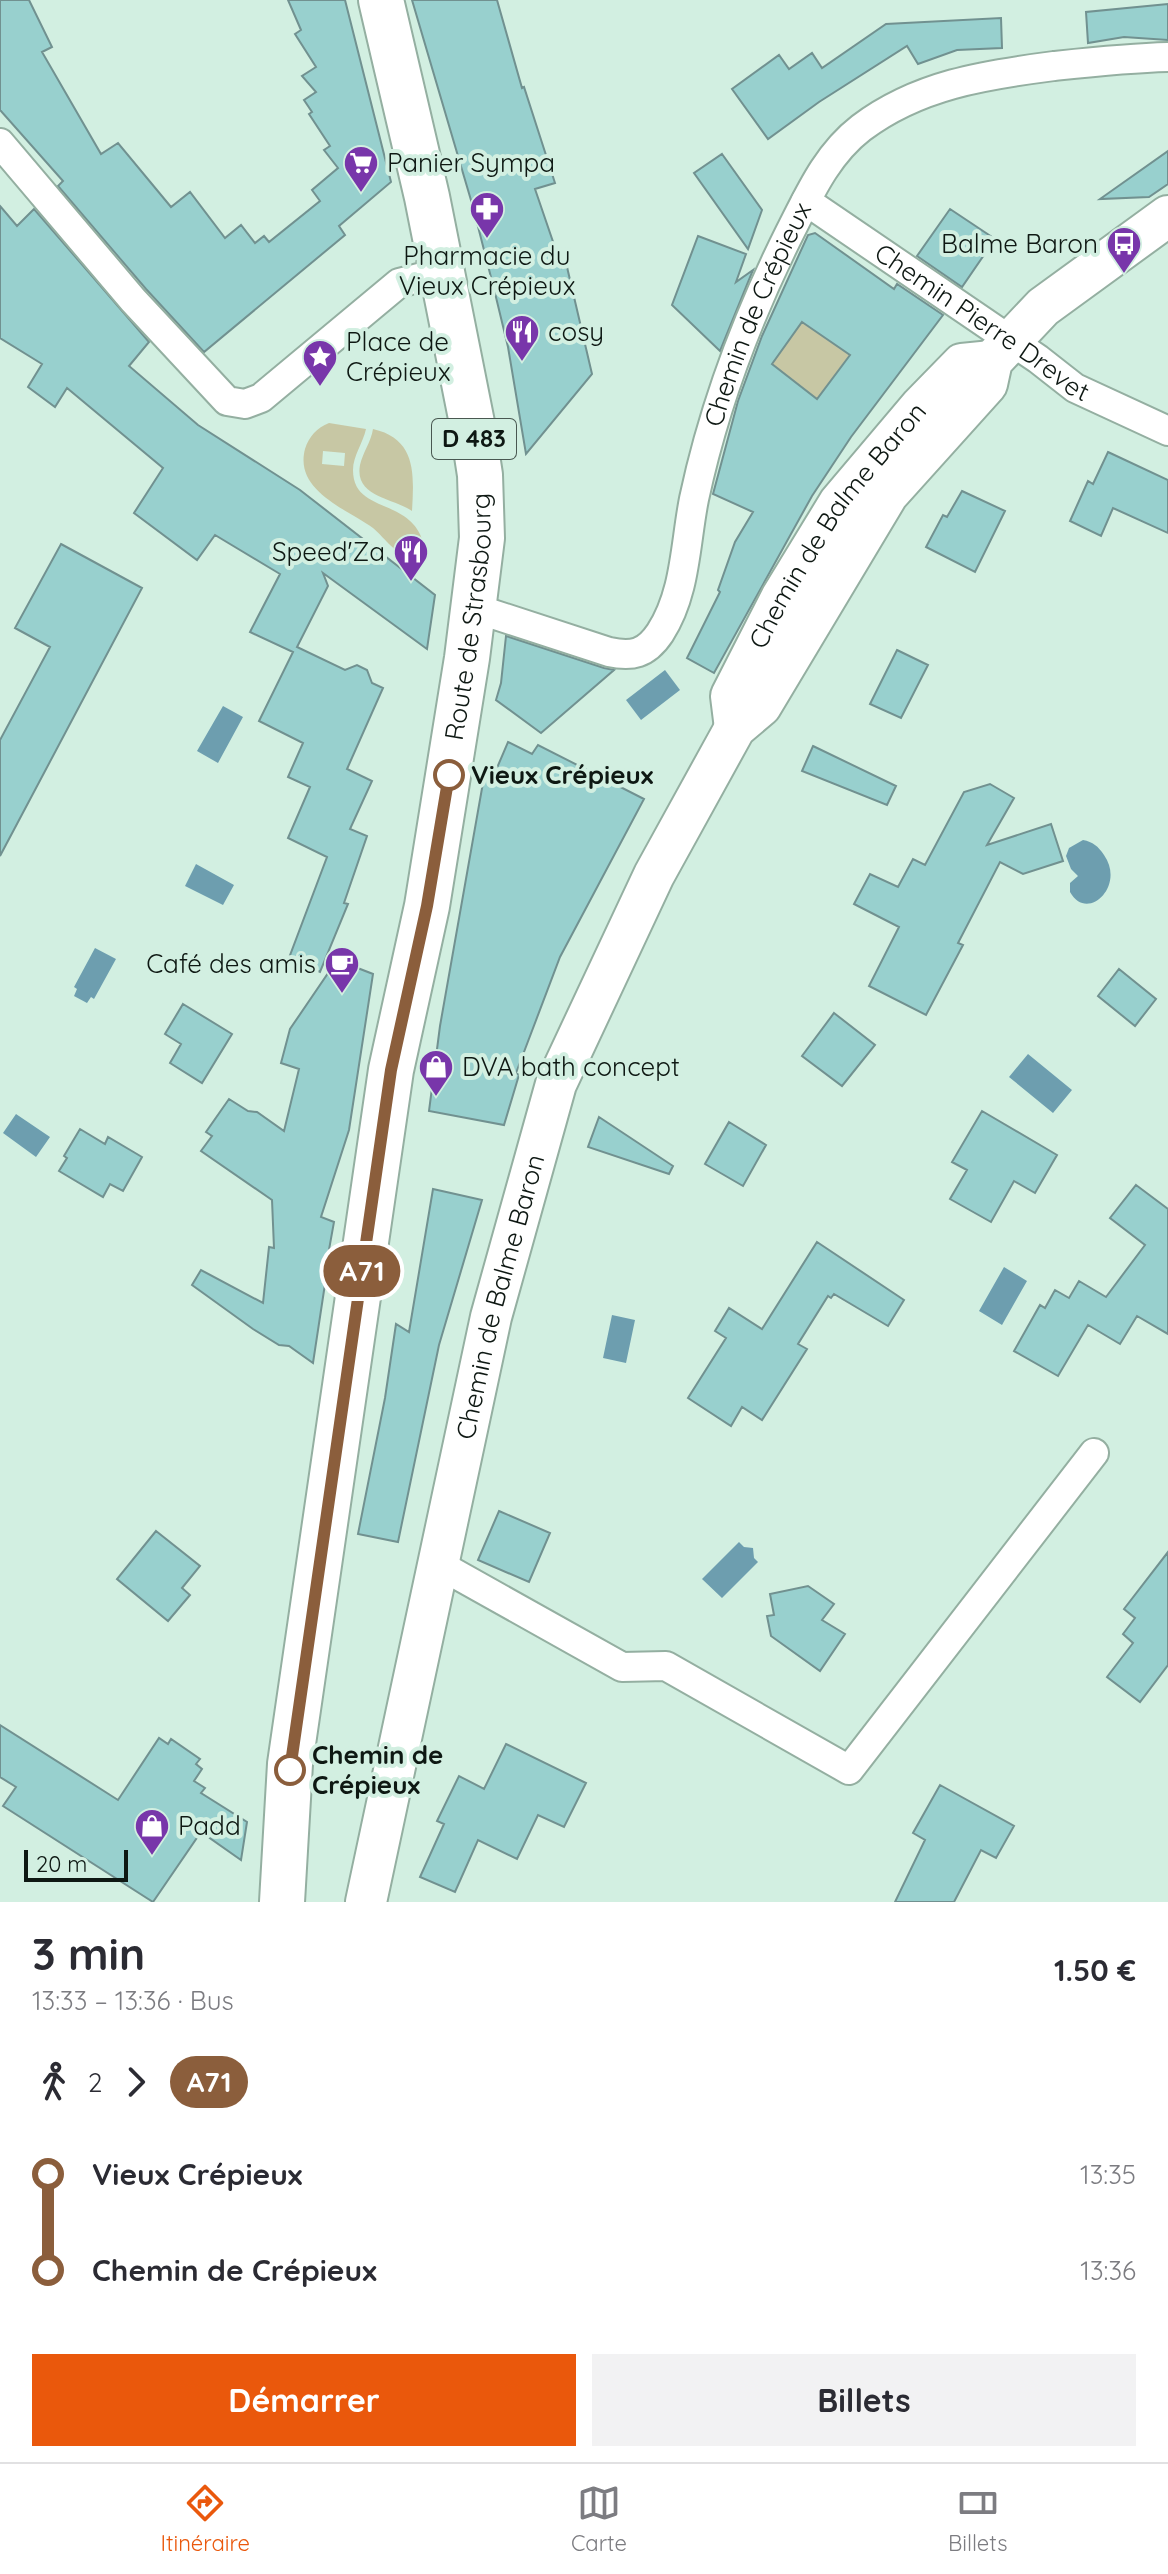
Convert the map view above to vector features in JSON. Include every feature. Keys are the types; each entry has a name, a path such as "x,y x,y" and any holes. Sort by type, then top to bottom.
{"main road":[{"name":"Route de Strasbourg","path":"282,1902 290,1764 391,1070 430,891 482,538 480,475 442,272 381,0"}],"street":[{"name":"Chemin de Crépieux","path":"474,608 628,657 645,649 659,635 673,609 683,573 694,500 720,395 754,305 830,158 859,130 894,106 939,86 995,73 1111,59 1168,57"},
{"path":"0,143 133,300 227,401 245,404 261,398 399,283 442,272"},
{"name":"Chemin Pierre Drevet","path":"806,201 1002,351 1168,431"},
{"name":"Chemin de Balme Baron","path":"366,1902 491,1317 556,1084 654,875 735,728 761,706 888,494 987,384 1002,351 1043,307 1168,216"},
{"path":"438,1564 622,1667 666,1666 849,1770 1094,1453"}],"green space":[{"path":"791,312 850,354 817,399 772,364 792,329"},
{"path":"329,423 366,429 353,465 355,484 362,493 407,518 416,528 423,542 415,554 406,555 397,551 373,528 325,497 307,476 305,449 311,436","holes":["323,451 345,453 344,466 322,464"]},
{"path":"373,429 398,441 410,460 412,511 377,495 363,484 360,465"}],"water":[{"path":"665,670 680,690 641,720 626,700"},
{"path":"223,706 243,717 218,763 197,751"},
{"path":"1083,840 1102,852 1110,867 1110,878 1102,897 1086,904 1077,901 1070,892 1070,883 1078,876 1071,869 1066,856 1069,848"},
{"path":"196,864 234,885 223,905 185,886"},
{"path":"95,948 116,959 94,999 91,997 87,1003 74,996 77,989 74,987"},
{"path":"1028,1054 1072,1090 1053,1113 1009,1077"},
{"path":"16,1114 50,1137 36,1157 3,1133"},
{"path":"1004,1267 1027,1281 1002,1325 979,1311"},
{"path":"612,1315 635,1320 626,1363 603,1358"},
{"path":"739,1542 744,1547 753,1548 754,1558 758,1562 722,1598 702,1579"}],"building":[{"path":"0,0 29,0 52,47 42,52 101,154 118,143 171,207 190,192 225,238 241,225 255,243 264,236 269,242 320,201 312,190 338,168 324,150 330,146 309,114 312,112 304,100 316,92 302,76 316,67 295,34 301,30 288,0 345,0 391,182 339,226 345,235 204,352 58,186 63,181 0,110"},
{"path":"412,0 497,0 522,88 555,183 535,189 562,268 567,267 592,374 526,454 508,347 494,289"},
{"path":"1168,4 1168,40 1124,37 1088,43 1086,12"},
{"path":"1001,18 1002,48 957,50 918,64 907,46 768,139 732,89 779,55 789,69 812,53 822,68 886,24"},
{"path":"1168,151 1168,184 1149,197 1100,199"},
{"path":"722,154 762,210 748,249 694,173"},
{"path":"0,206 17,226 34,209 149,342 129,366 198,425 300,490 435,595 427,649 323,573 328,586 297,647 345,670 357,665 367,670 372,683 383,688 347,769 372,781 350,829 367,836 344,903 348,904 320,972 289,958 327,857 288,838 310,787 288,777 303,743 259,721 293,652 250,632 280,574 215,535 197,560 134,513 163,468 67,388 55,407 28,387 42,364 0,338"},
{"path":"950,209 995,239 962,287 917,256"},
{"path":"815,233 894,289 897,284 943,315 851,437 812,496 714,673 687,658 720,592 718,590 735,542 753,512 713,494 738,401 762,336 808,235","holes":["802,322 850,355 817,399 772,364"]},
{"path":"698,236 746,254 736,282 753,270 720,351 672,305"},
{"path":"1108,452 1168,480 1168,533 1113,508 1101,536 1070,521 1088,481 1093,484"},
{"path":"962,491 1005,511 975,572 926,547 943,515 947,517"},
{"path":"61,544 142,588 0,856 0,740 50,647 15,628"},
{"path":"506,636 614,670 541,733 496,700"},
{"path":"897,650 928,665 901,718 870,704"},
{"path":"508,742 532,754 538,745 644,799 560,957 516,1073 519,1075 504,1125 429,1111 440,1026 484,777 491,782"},
{"path":"813,746 896,786 887,805 802,771"},
{"path":"990,784 1014,798 987,845 1051,824 1063,861 1023,874 1000,862 958,943 963,945 926,1015 869,986 899,927 854,904 870,874 898,887 913,859 925,865 964,792"},
{"path":"337,960 373,974 349,1130 321,1217 334,1222 313,1363 289,1346 279,1345 253,1329 192,1285 201,1270 263,1303 269,1247 274,1248 272,1200 201,1151 212,1136 206,1132 229,1099 248,1111 257,1112 284,1131 299,1069 281,1063 290,1029"},
{"path":"1119,969 1156,999 1135,1026 1098,996"},
{"path":"183,1004 232,1034 202,1083 170,1063 181,1044 165,1034"},
{"path":"834,1013 875,1045 842,1086 802,1056"},
{"path":"982,1111 1057,1155 1035,1193 1014,1181 991,1222 950,1199 967,1170 952,1162"},
{"path":"599,1117 673,1166 669,1174 588,1147"},
{"path":"729,1122 766,1145 743,1186 705,1164"},
{"path":"80,1129 105,1144 108,1137 142,1157 123,1191 110,1184 103,1197 59,1171"},
{"path":"1136,1185 1168,1209 1168,1334 1137,1316 1120,1344 1088,1325 1058,1376 1014,1351 1040,1305 1045,1308 1055,1290 1069,1298 1079,1281 1106,1297 1145,1245 1110,1218"},
{"path":"433,1189 482,1200 439,1345 398,1542 358,1534 396,1324 409,1332"},
{"path":"817,1242 904,1300 888,1326 834,1294 831,1298 828,1296 798,1344 807,1349 762,1420 742,1407 731,1426 688,1398 726,1338 715,1331 729,1308 762,1329"},
{"path":"499,1511 550,1533 529,1582 478,1560"},
{"path":"156,1531 200,1566 182,1588 190,1595 168,1621 117,1579"},
{"path":"1168,1552 1168,1665 1140,1702 1107,1677 1133,1643 1123,1634 1135,1618 1124,1609"},
{"path":"808,1586 834,1604 822,1620 845,1634 820,1671 771,1636 767,1616 774,1615 770,1594"},
{"path":"0,1725 118,1800 159,1738 168,1744 171,1739 200,1759 196,1764 202,1769 194,1781 205,1788 201,1793 247,1822 241,1860 201,1832 153,1902 3,1806 16,1787 0,1777"},
{"path":"506,1744 586,1783 564,1827 538,1815 517,1859 478,1840 455,1892 420,1877 444,1824 437,1821 459,1776 484,1789"},
{"path":"940,1785 1014,1826 996,1858 981,1850 954,1902 895,1902 925,1840 913,1833"}],"bus line":[{"name":"A71","path":"290,1770 391,1070 427,906 449,775"}],"place":[{"name":"Panier Sympa","path":"361,194"},
{"name":"Pharmacie du Vieux Crépieux","path":"487,240"},
{"name":"Balme Baron","path":"1124,275"},
{"name":"cosy","path":"522,363"},
{"name":"Place de Crépieux","path":"320,388"},
{"name":"Speed'Za","path":"411,583"},
{"name":"Vieux Crépieux","path":"449,775"},
{"name":"Café des amis","path":"342,995"},
{"name":"DVA bath concept","path":"436,1098"},
{"name":"Chemin de Crépieux","path":"290,1770"},
{"name":"Padd","path":"152,1857"}]}
